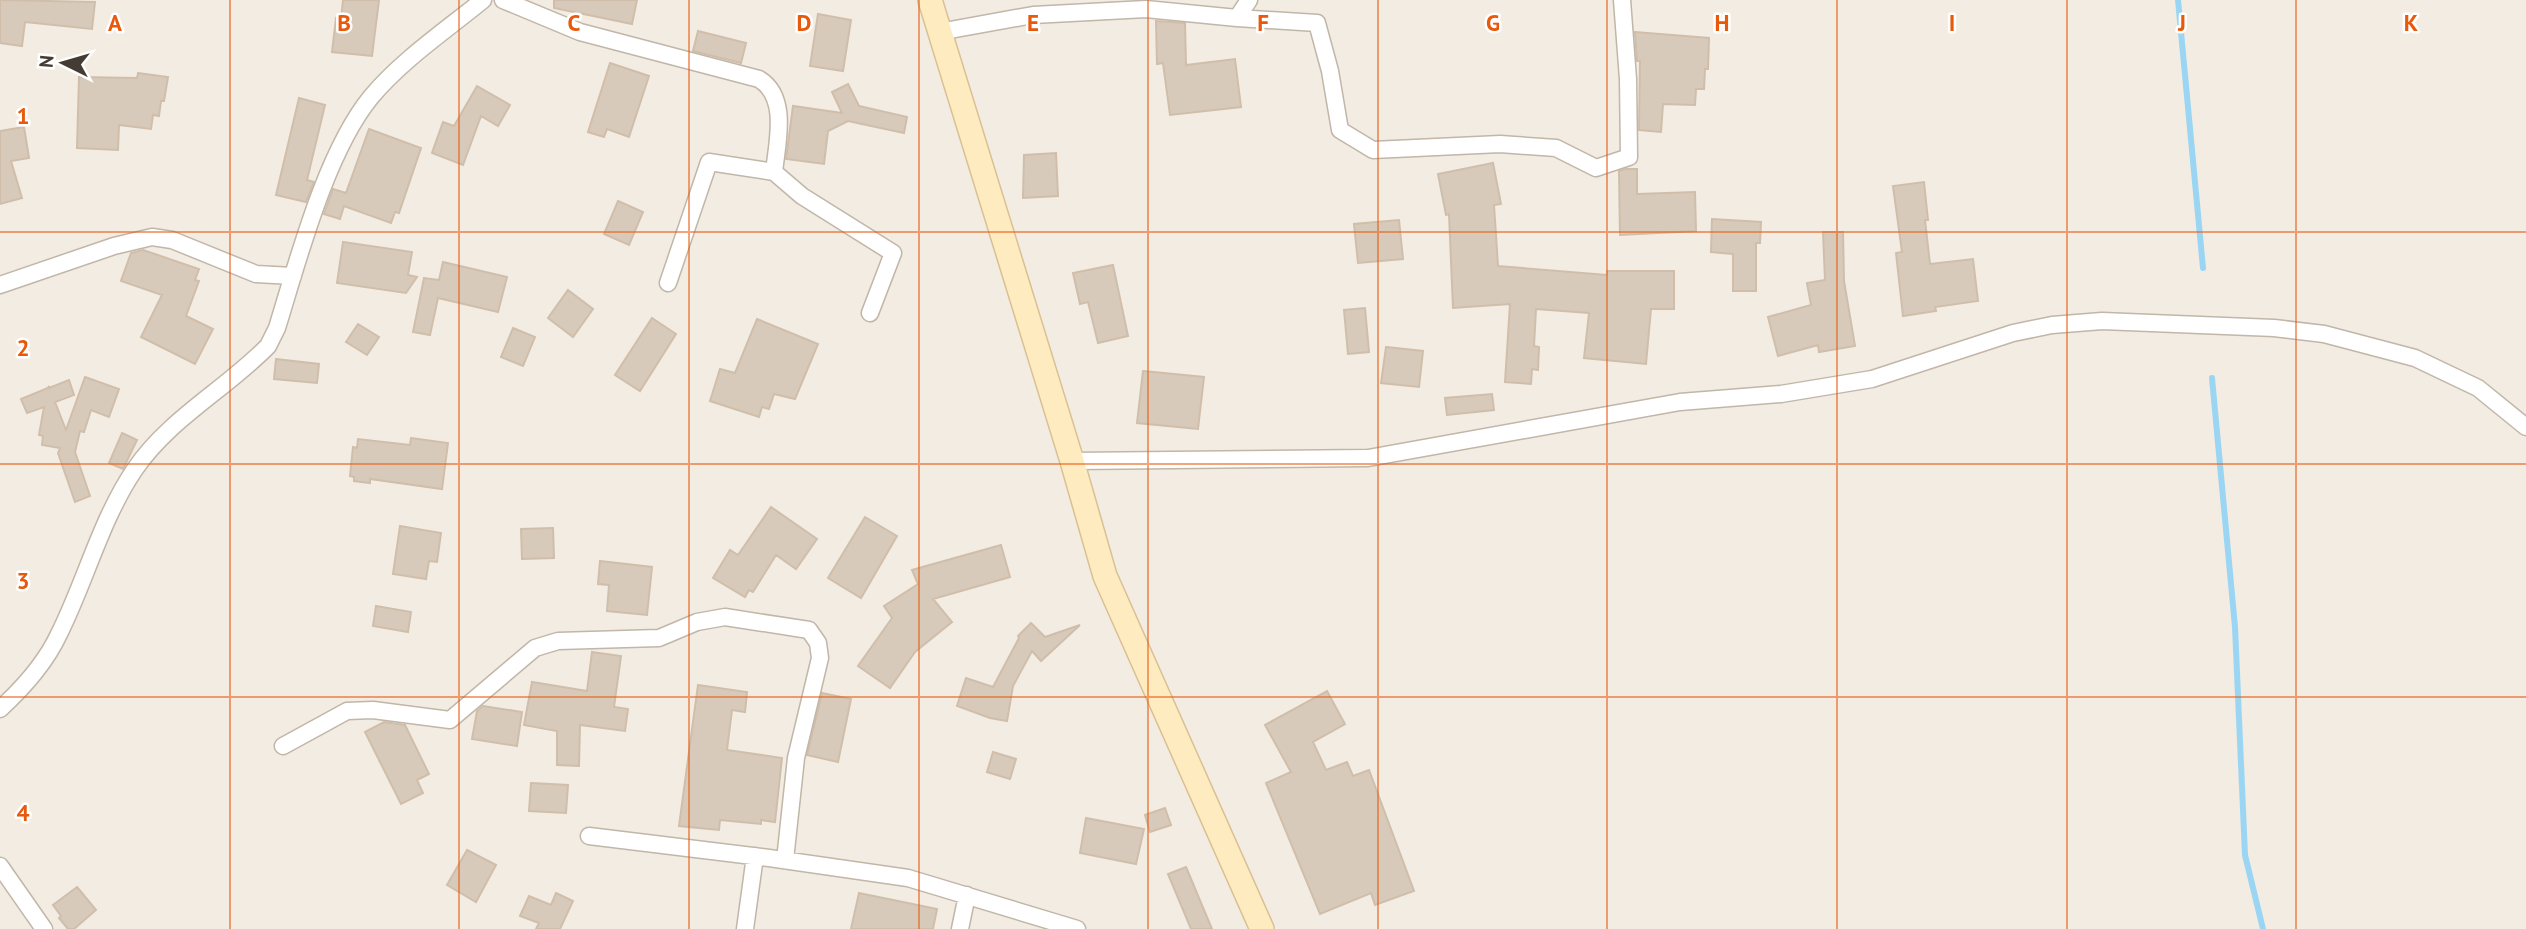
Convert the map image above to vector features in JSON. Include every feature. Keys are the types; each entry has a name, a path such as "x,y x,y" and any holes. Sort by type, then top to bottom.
{"main road":[{"path":"930,0 1105,576 1262,929"}],"street":[{"path":"0,709 37,668 59,636 117,501 135,469 155,443 255,360 268,346 277,328 321,193 345,137 369,99 394,72 483,0"},
{"path":"503,0 580,32 759,79 770,86 776,101 778,124 774,172"},
{"path":"1237,18 1249,0"},
{"path":"939,32 1032,8 1146,9 1317,23 1330,71 1340,130 1373,150 1500,144 1556,148 1596,168 1629,157 1628,79 1622,0"},
{"path":"668,283 709,162 774,172 802,196 893,253 870,313"},
{"path":"0,285 114,246 152,237 172,240 257,274 293,276"},
{"path":"1072,461 1368,458 1679,402 1781,394 1872,379 2014,333 2052,325 2102,321 2274,328 2324,334 2415,358 2478,388 2526,427"},
{"path":"283,746 347,711 373,710 450,720 535,649 558,641 659,638 697,622 725,617 809,630 818,643 820,658 796,758 785,860"},
{"path":"589,836 908,878 1077,929"},
{"path":"745,929 755,856"},
{"path":"0,866 44,929"},
{"path":"960,929 967,895"}],"building":[{"path":"0,0 95,2 92,29 25,22 22,46 0,43"},
{"path":"343,0 379,0 372,56 332,52 336,18 341,19"},
{"path":"554,0 637,0 632,24 554,8"},
{"path":"818,14 851,20 843,71 810,66"},
{"path":"1156,21 1185,23 1186,65 1235,59 1241,107 1170,115 1163,63 1157,64"},
{"path":"698,31 746,43 741,63 693,51"},
{"path":"1635,32 1709,38 1704,89 1696,89 1695,105 1663,104 1661,132 1639,130 1640,61 1637,61"},
{"path":"610,63 649,76 629,137 607,129 604,137 588,132"},
{"path":"138,73 168,77 164,101 161,101 159,116 153,115 151,129 119,125 118,150 77,148 79,77 137,78"},
{"path":"848,84 859,106 907,117 904,133 848,121 828,131 824,164 786,159 793,106 842,113 832,92"},
{"path":"477,86 510,105 498,126 481,116 463,165 432,153 443,122 454,126"},
{"path":"299,98 325,105 307,180 314,182 306,202 276,195"},
{"path":"24,127 29,158 11,161 22,198 0,204 0,131"},
{"path":"369,129 421,148 399,213 395,212 391,223 344,206 340,219 324,214 333,189 346,193"},
{"path":"1056,153 1058,196 1023,198 1024,155"},
{"path":"1493,163 1501,204 1494,205 1498,266 1607,275 1607,271 1674,271 1674,309 1651,309 1646,364 1584,358 1589,313 1536,309 1534,346 1539,347 1538,370 1532,369 1531,384 1505,382 1510,304 1453,308 1449,214 1446,215 1438,174"},
{"path":"1637,169 1637,194 1695,192 1696,231 1620,235 1619,171"},
{"path":"1924,182 1930,264 1973,259 1978,301 1935,307 1936,311 1903,316 1896,253 1902,252 1893,186"},
{"path":"618,201 643,212 629,245 604,234"},
{"path":"1712,219 1761,222 1760,243 1756,243 1756,291 1733,291 1733,254 1711,252"},
{"path":"1399,220 1403,259 1358,263 1354,224"},
{"path":"1823,232 1843,232 1844,281 1855,346 1819,352 1818,345 1778,356 1768,317 1811,305 1807,283 1825,280"},
{"path":"343,242 412,252 408,275 417,277 406,293 337,283"},
{"path":"143,250 199,269 195,280 199,281 186,316 213,329 195,364 141,337 162,295 121,281 131,253"},
{"path":"443,262 507,277 498,312 438,298 430,335 413,332 424,278 439,280"},
{"path":"1113,265 1128,336 1098,343 1088,302 1080,304 1073,273"},
{"path":"568,290 593,309 573,337 548,318"},
{"path":"1365,308 1369,352 1348,354 1344,310"},
{"path":"652,318 676,334 640,391 615,375"},
{"path":"757,319 818,344 795,399 774,394 769,409 762,407 759,417 710,401 720,369 735,373"},
{"path":"358,324 379,337 367,355 346,342"},
{"path":"513,328 535,337 523,366 501,357"},
{"path":"1386,347 1423,351 1419,387 1381,383"},
{"path":"276,359 319,364 317,383 274,379"},
{"path":"1143,371 1204,377 1198,429 1137,423"},
{"path":"85,377 119,389 109,417 91,410 84,432 80,431 75,452 90,496 75,502 58,453 60,448 42,445 43,436 39,435 44,407 27,413 21,399 69,380 74,395 55,402 66,430"},
{"path":"1492,394 1494,410 1447,415 1445,398"},
{"path":"122,433 137,440 123,469 109,463"},
{"path":"411,438 448,443 442,489 370,479 370,483 354,481 354,477 350,476 353,447 357,448 358,439 410,445"},
{"path":"771,507 817,539 796,569 776,555 753,592 749,590 745,597 713,578 730,550 738,555"},
{"path":"865,517 897,536 861,598 828,578"},
{"path":"400,526 441,533 437,562 429,561 426,579 393,574"},
{"path":"553,528 554,558 522,559 521,529"},
{"path":"1001,545 1010,577 933,599 952,622 915,652 890,688 858,666 892,618 884,606 918,584 912,570"},
{"path":"600,561 652,567 647,615 607,611 609,585 598,584"},
{"path":"376,606 411,612 408,632 373,626"},
{"path":"1031,623 1045,637 1080,625 1041,661 1032,651 1013,686 1007,721 957,706 966,678 993,687 1018,636"},
{"path":"592,652 621,656 614,707 628,709 625,731 580,725 579,766 557,765 557,731 524,725 532,682 587,691"},
{"path":"698,685 747,692 745,712 732,710 727,750 782,758 775,822 761,820 761,824 720,820 719,830 679,826"},
{"path":"1327,691 1345,724 1313,742 1326,770 1347,762 1353,776 1369,770 1414,891 1375,905 1371,893 1320,914 1266,783 1291,772 1265,725"},
{"path":"822,693 851,699 838,762 807,755"},
{"path":"483,706 522,712 517,746 472,739 477,711"},
{"path":"384,722 405,725 429,774 417,780 423,793 401,804 365,732"},
{"path":"993,752 1016,759 1010,779 987,772"},
{"path":"531,783 568,785 566,813 529,811"},
{"path":"1165,808 1171,825 1150,832 1145,815"},
{"path":"1086,818 1144,829 1136,864 1080,853"},
{"path":"467,850 496,865 476,902 447,885"},
{"path":"1186,867 1212,929 1191,929 1168,874"},
{"path":"77,887 96,910 74,929 68,929 53,905"},
{"path":"556,893 573,901 560,929 536,929 539,923 520,916 529,896 551,905"},
{"path":"859,893 937,909 933,929 851,929"}],"waterway":[{"path":"2178,0 2203,268"},
{"path":"2212,378 2235,627 2245,855 2263,929"}]}
